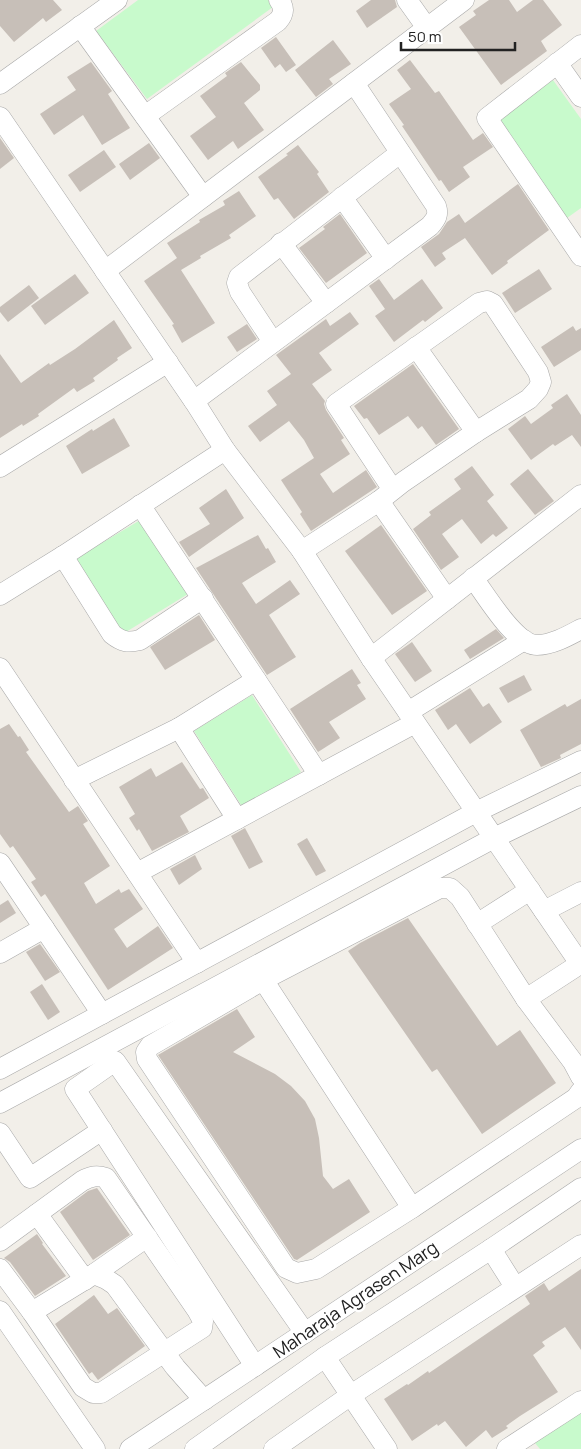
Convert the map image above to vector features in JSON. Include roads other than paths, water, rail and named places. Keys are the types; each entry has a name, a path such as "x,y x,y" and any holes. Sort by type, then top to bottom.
{"street":[{"path":"0,84 117,0"},
{"path":"144,116 278,21 284,10 279,0"},
{"path":"407,0 427,28"},
{"path":"105,271 464,0"},
{"path":"80,26 203,197"},
{"path":"581,45 487,118 574,228 581,256"},
{"path":"558,64 581,97"},
{"path":"194,401 430,226 436,219 438,212 436,206 354,83"},
{"path":"0,117 168,362 225,450 302,551 411,718 581,964 526,999"},
{"path":"273,342 240,292 237,283 239,277 243,272 400,153"},
{"path":"342,197 386,259"},
{"path":"281,243 326,303"},
{"path":"302,551 386,495 476,432 529,399 538,389 541,382 538,372 493,304 487,301 479,303 336,404 386,495 447,599"},
{"path":"416,347 476,432"},
{"path":"0,467 168,362"},
{"path":"0,595 225,450"},
{"path":"371,658 581,495"},
{"path":"140,505 318,775"},
{"path":"63,556 112,634 120,640 130,643 140,640 203,598"},
{"path":"473,578 511,629 524,640 535,645 550,643 581,629"},
{"path":"136,873 318,775 411,718 524,640"},
{"path":"0,668 197,963"},
{"path":"74,780 179,728 256,680"},
{"path":"179,728 238,819"},
{"path":"0,1069 476,812 581,761"},
{"path":"581,796 494,838 259,973 150,1046 146,1052 147,1060 286,1268 297,1273 316,1269 412,1208 576,1098 581,1091"},
{"path":"0,863 102,1014"},
{"path":"0,1103 259,973 440,888 450,888 456,892 526,999 573,1062 581,1077"},
{"path":"477,924 530,890"},
{"path":"544,911 581,892"},
{"path":"0,953 44,928"},
{"path":"259,973 412,1208"},
{"path":"255,1366 75,1089 115,1061 305,1333"},
{"path":"0,1133 30,1178 102,1130"},
{"name":"Maharaja Agrasen Marg","path":"130,1449 581,1149"},
{"path":"0,1241 82,1180 99,1176 106,1178 203,1321 202,1328 101,1392 93,1393 83,1388 32,1312 0,1269"},
{"name":"Maharaja Agrasen Marg","path":"195,1449 325,1357 581,1188"},
{"path":"37,1214 89,1277 106,1279 115,1285 175,1368 204,1400"},
{"path":"32,1312 89,1277 147,1237"},
{"path":"274,1449 351,1395 581,1245"},
{"path":"491,1249 515,1287"},
{"path":"0,1310 95,1449"},
{"path":"325,1357 387,1449"},
{"path":"519,1446 581,1400"}]}
